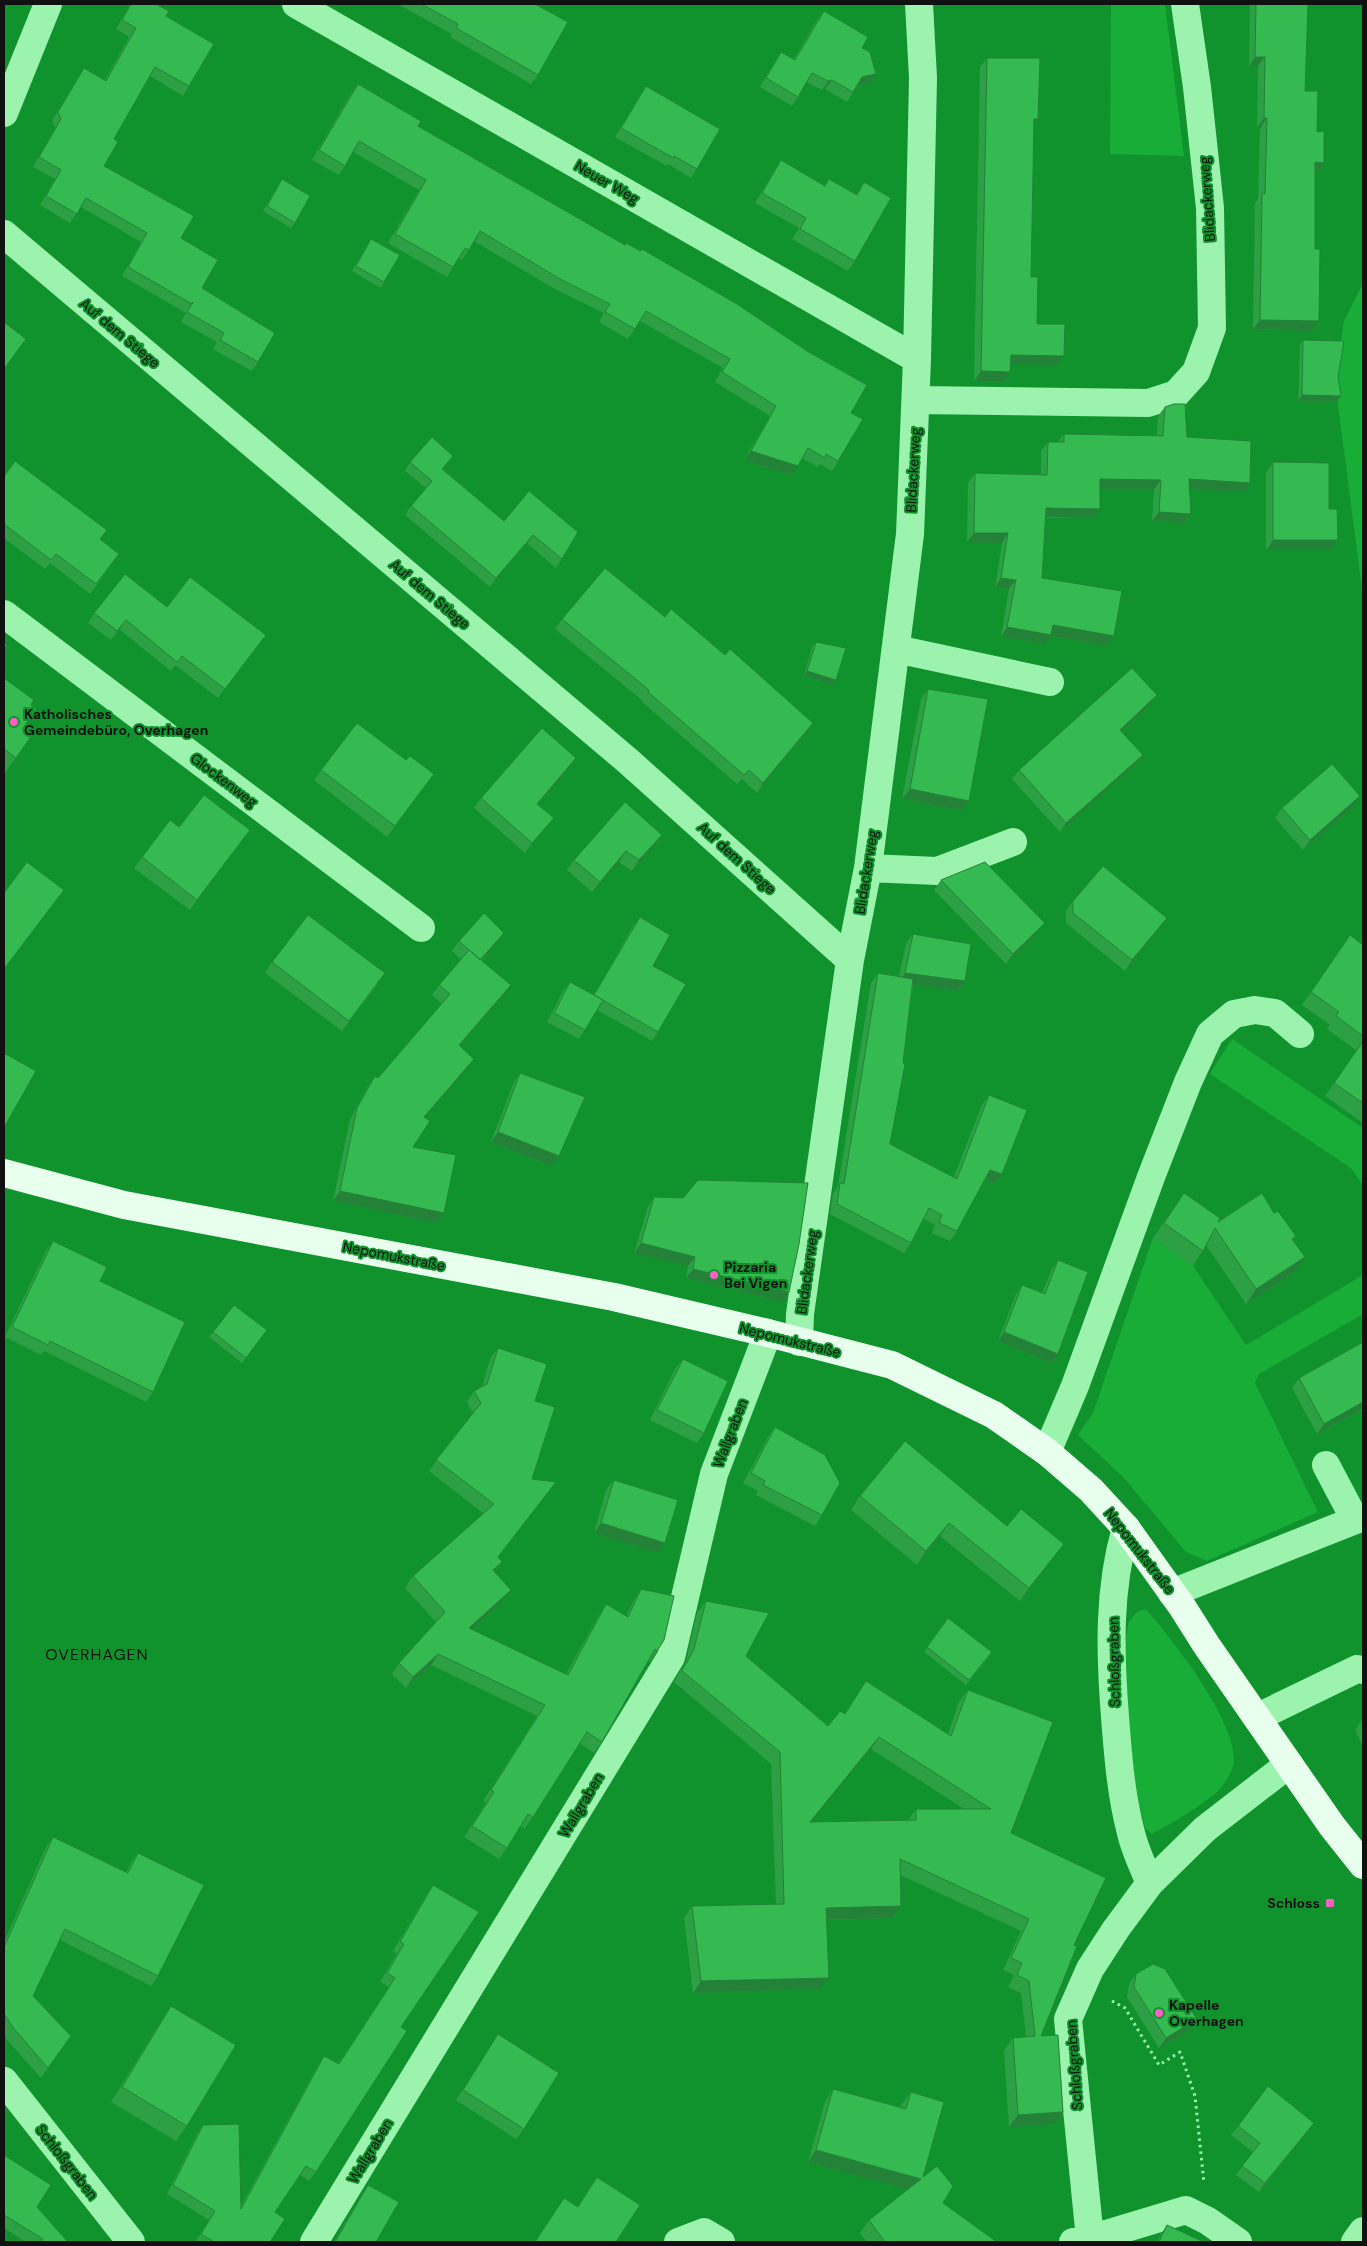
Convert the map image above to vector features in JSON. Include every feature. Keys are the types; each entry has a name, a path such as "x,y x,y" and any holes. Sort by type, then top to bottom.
{"main road":[{"name":"Nepomukstraße","path":"4,1173 124,1205 614,1298 768,1333 892,1365 994,1415 1047,1452 1091,1490 1126,1528 1332,1826 1363,1864"}],"street":[{"path":"4,113 48,4"},
{"name":"Neuer Weg","path":"296,4 917,359"},
{"name":"Blidackerweg","path":"798,1342 800,1314 850,960 868,868 910,534 916,400 923,78 919,4"},
{"name":"Blidackerweg","path":"916,400 1148,403 1176,394 1196,372 1212,328 1210,208 1197,87 1185,4"},
{"name":"Auf dem Stiege","path":"4,234 628,761 850,960"},
{"name":"Glockenweg","path":"4,614 421,928"},
{"path":"896,649 1050,682"},
{"path":"868,868 937,871 1013,842"},
{"path":"1047,1452 1076,1386 1178,1108 1210,1034 1234,1014 1255,1010 1275,1013 1300,1034"},
{"name":"Wallgraben","path":"314,2242 671,1657 714,1474 768,1333"},
{"path":"1172,1592 1359,1519 1326,1465"},
{"name":"Schloßgraben","path":"1126,1528 1118,1557 1113,1593 1111,1666 1119,1777 1131,1835 1150,1883"},
{"path":"1258,1718 1357,1669 1363,1670"},
{"name":"Schloßgraben","path":"1238,2242 1208,2221 1186,2210 1080,2241 1068,2019 1090,1969 1116,1929 1150,1883 1205,1829 1289,1764"},
{"name":"Schloßgraben","path":"4,2081 131,2242"},
{"path":"1355,2242 1363,2231"},
{"path":"678,2242 704,2232 721,2242"}],"path":[{"path":"1082,1985 1125,2008 1159,2064 1180,2052 1195,2096 1208,2221"}],"green space":[{"path":"1111,4 1165,4 1184,156 1110,154"},
{"path":"1363,283 1363,597 1335,382 1344,321"},
{"path":"1232,1039 1363,1128 1363,1185 1351,1168 1210,1074"},
{"path":"1153,1238 1193,1266 1246,1345 1363,1275 1363,1314 1259,1374 1255,1383 1318,1512 1207,1561 1186,1552 1124,1478 1078,1435 1093,1413"},
{"path":"1146,1609 1186,1660 1213,1701 1224,1722 1231,1742 1234,1759 1231,1772 1219,1790 1191,1811 1152,1834 1145,1828 1139,1803 1128,1739 1124,1681 1125,1642 1129,1621 1137,1612"}],"building":[{"path":"131,4 156,4 169,11 166,16 214,44 189,86 155,67 114,139 118,142 104,166 194,216 181,238 218,260 202,288 275,333 258,362 220,340 224,333 187,312 192,304 128,267 147,233 86,198 77,214 46,196 61,170 39,157 61,119 58,112 84,68 106,81 136,28 122,20"},
{"path":"421,4 535,4 568,22 538,75 456,28 458,24"},
{"path":"1256,4 1308,4 1305,91 1318,91 1317,132 1324,131 1324,163 1315,162 1315,249 1320,249 1319,321 1260,320 1262,194 1265,194 1267,118 1264,118 1265,57 1255,57"},
{"path":"824,11 868,37 862,48 870,52 876,74 862,77 853,92 832,80 828,81 812,73 798,97 766,78 781,52 795,60"},
{"path":"987,58 1040,58 1038,119 1034,119 1031,277 1038,277 1037,324 1065,324 1064,356 1011,355 1010,372 981,371"},
{"path":"358,84 421,121 418,126 625,245 626,243 641,251 642,249 737,304 807,351 867,385 851,413 863,419 838,461 826,454 825,458 808,448 798,466 751,451 776,406 722,372 730,359 646,311 635,329 605,312 610,304 560,279 480,231 469,250 465,248 453,267 395,234 426,180 359,141 345,166 319,150"},
{"path":"646,86 720,129 697,169 674,156 673,158 621,128"},
{"path":"781,160 825,186 829,179 857,195 864,182 891,198 855,261 800,229 806,218 762,193"},
{"path":"282,179 310,196 295,223 267,206"},
{"path":"371,239 400,255 384,282 356,266"},
{"path":"4,322 26,339 4,369"},
{"path":"1303,340 1344,341 1338,377 1341,396 1302,395"},
{"path":"1174,404 1185,404 1187,437 1251,441 1250,483 1189,479 1191,514 1159,512 1161,480 1100,479 1100,509 1046,508 1042,578 1122,591 1114,636 1053,625 1051,635 1007,627 1016,580 1001,578 1008,533 974,533 975,473 1047,475 1048,442 1064,442 1064,434 1163,436 1165,407"},
{"path":"432,437 453,456 442,469 504,521 529,491 578,532 562,559 533,535 496,578 411,506 432,481 410,462"},
{"path":"15,461 107,530 100,539 119,554 96,584 56,554 51,560 4,524 4,474"},
{"path":"1273,462 1329,463 1329,509 1337,509 1338,540 1273,540"},
{"path":"605,568 665,617 671,609 725,655 730,649 813,723 763,783 749,770 744,775 648,692 649,690 562,619"},
{"path":"125,574 167,607 190,577 266,635 225,689 182,656 177,662 126,620 117,631 94,613"},
{"path":"816,642 846,648 836,680 807,671"},
{"path":"1132,668 1157,695 1120,730 1143,755 1066,823 1019,770"},
{"path":"4,678 34,700 31,705 37,709 26,724 35,731 16,758 4,749"},
{"path":"928,689 988,699 969,801 910,789"},
{"path":"357,723 406,760 410,756 434,774 395,826 321,770"},
{"path":"542,728 576,758 537,804 554,818 532,843 481,798"},
{"path":"1332,764 1360,796 1310,840 1282,808"},
{"path":"204,795 250,830 197,900 142,857 170,820 179,827"},
{"path":"625,802 662,835 639,860 626,851 600,882 574,860"},
{"path":"27,862 64,890 4,969 4,893"},
{"path":"985,862 1045,923 1013,954 941,880"},
{"path":"1103,866 1167,918 1132,960 1073,913 1073,901"},
{"path":"484,913 504,933 480,960 459,941"},
{"path":"308,915 385,973 349,1021 272,962"},
{"path":"640,917 670,935 653,966 686,984 658,1032 594,995"},
{"path":"913,934 971,944 965,981 905,973"},
{"path":"1350,935 1363,945 1363,1036 1336,1016 1339,1012 1311,992"},
{"path":"469,950 511,985 459,1045 474,1059 424,1117 430,1121 413,1147 456,1155 444,1213 340,1191 357,1108 375,1076 378,1078 450,994 439,985"},
{"path":"878,973 913,979 903,1063 905,1064 890,1144 957,1179 989,1095 1027,1110 1002,1174 990,1170 957,1231 939,1223 942,1215 929,1208 911,1243 837,1204 840,1183 844,1184"},
{"path":"570,982 603,1000 585,1030 554,1013"},
{"path":"1363,1041 1363,1103 1334,1083"},
{"path":"4,1053 36,1071 5,1126 4,1125"},
{"path":"520,1073 585,1097 559,1156 498,1132"},
{"path":"698,1180 808,1183 799,1244 789,1292 693,1269 695,1257 641,1243 654,1197 683,1198"},
{"path":"1184,1193 1220,1218 1218,1222 1262,1193 1274,1213 1278,1211 1296,1236 1292,1239 1305,1257 1256,1289 1215,1228 1203,1251 1164,1223"},
{"path":"53,1241 107,1267 100,1281 185,1322 153,1392 50,1341 48,1345 12,1327"},
{"path":"1058,1260 1088,1272 1058,1354 1004,1332 1022,1285 1045,1294"},
{"path":"234,1305 267,1330 246,1358 213,1332"},
{"path":"1363,1342 1363,1402 1324,1424 1299,1378"},
{"path":"498,1348 547,1364 535,1401 555,1407 532,1479 556,1482 498,1557 502,1562 493,1570 511,1590 469,1628 568,1675 606,1604 628,1617 641,1589 674,1596 664,1640 657,1651 655,1649 602,1742 587,1732 533,1817 528,1814 507,1848 472,1826 494,1792 491,1790 545,1705 438,1654 413,1677 399,1663 445,1612 413,1576 494,1504 436,1460 481,1403 474,1391 487,1384"},
{"path":"683,1359 728,1381 704,1433 657,1410"},
{"path":"775,1427 825,1455 840,1483 822,1515 763,1485 765,1481 751,1473"},
{"path":"905,1441 1007,1526 1021,1509 1064,1544 1029,1588 949,1523 926,1551 860,1496"},
{"path":"614,1480 678,1500 665,1543 601,1523"},
{"path":"706,1601 769,1613 746,1656 828,1726 840,1711 845,1714 866,1681 951,1736 968,1690 1053,1722 1011,1833 1106,1878 1074,1945 1077,1946 1041,2036 1058,2035 1063,2112 1018,2115 1013,2038 1035,2036 1029,1981 1017,1975 1022,1963 1011,1958 1029,1919 900,1859 901,1906 826,1908 829,1978 701,1981 692,1906 784,1904 780,1752 682,1671 694,1649","holes":["879,1737 991,1809 916,1809 916,1820 810,1822"]},
{"path":"948,1618 992,1652 969,1680 927,1647"},
{"path":"53,1837 128,1873 138,1853 204,1885 158,1976 65,1929 33,1996 71,2036 48,2068 15,2030 4,2014 4,1944"},
{"path":"433,1885 479,1912 401,2027 407,2031 316,2172 306,2166 275,2212 285,2219 270,2242 214,2242 201,2234 215,2211 173,2185 203,2125 239,2124 241,2209 324,2056 339,2064 395,1978 387,1973 404,1944 400,1942"},
{"name":"Kapelle Overhagen","path":"1153,1964 1165,1969 1197,2019 1166,2038 1134,1987 1136,1974"},
{"path":"171,2006 236,2045 187,2126 122,2087"},
{"path":"498,2034 559,2073 524,2129 463,2090"},
{"path":"1268,2086 1314,2123 1265,2183 1242,2166 1260,2143 1238,2126"},
{"path":"833,2089 906,2109 911,2092 944,2102 923,2177 937,2166 953,2186 943,2203 997,2242 885,2242 869,2220 921,2179 816,2150"},
{"path":"4,2155 51,2185 37,2207 68,2242 41,2242 43,2239 4,2215"},
{"path":"597,2177 640,2205 616,2242 535,2242 564,2198 578,2207"},
{"path":"368,2185 399,2202 376,2242 335,2242"},
{"path":"1167,2225 1204,2242 1159,2242"}],"place":[{"name":"Katholisches Gemeindebüro, Overhagen","path":"14,722"},
{"name":"Pizzaria Bei Vigen","path":"714,1275"},
{"name":"Schloss","path":"1330,1903"},
{"name":"Kapelle Overhagen","path":"1159,2013"}],"district":[{"name":"OVERHAGEN","path":"97,1654"}]}
